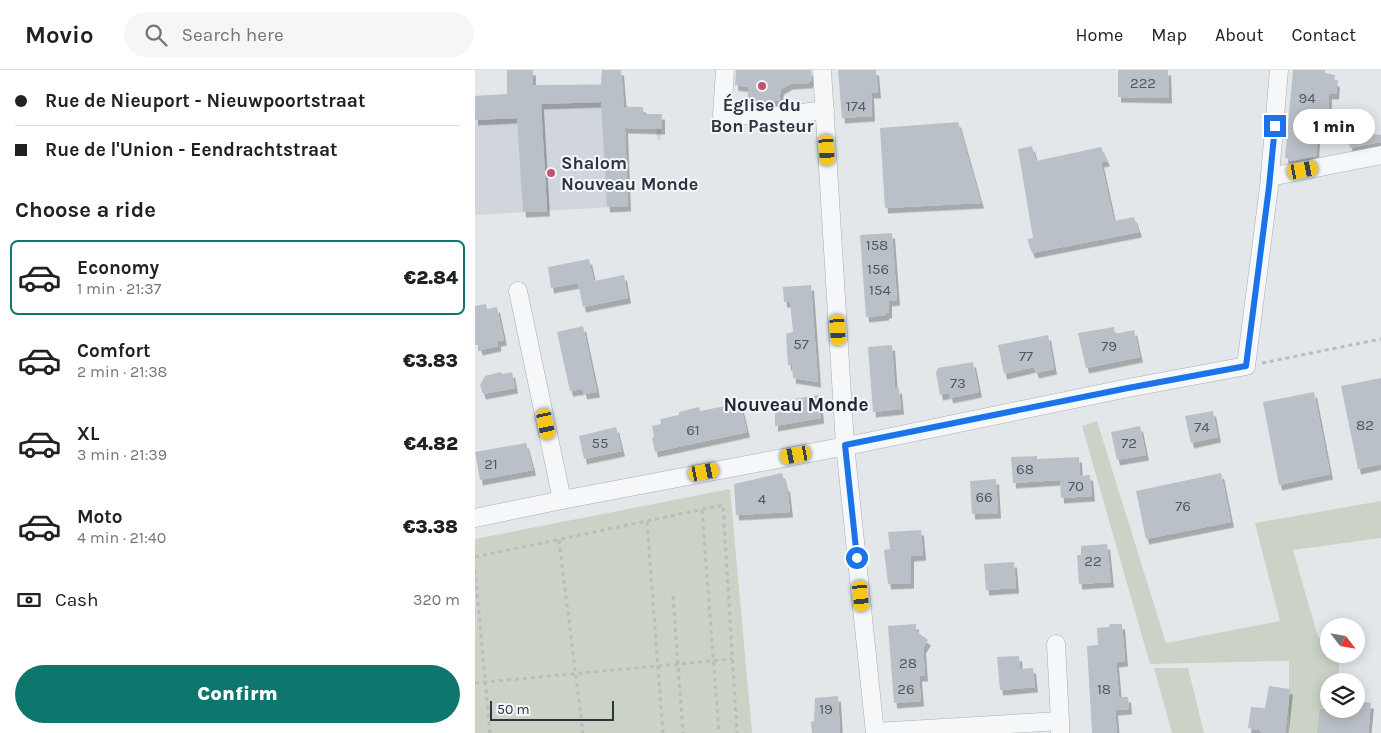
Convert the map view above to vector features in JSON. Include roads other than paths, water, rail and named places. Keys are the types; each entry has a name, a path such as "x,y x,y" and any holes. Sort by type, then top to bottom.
{"street":[{"path":"725,70 722,115 780,116 825,110"},
{"path":"822,70 845,445 875,732 1060,727 1056,644"},
{"path":"475,518 1246,366 1270,177 1279,70"},
{"path":"1270,177 1381,155"},
{"path":"519,290 562,500"}],"place":[{"name":"Église du Bon Pasteur","path":"762,86"},
{"name":"Shalom Nouveau Monde","path":"551,173"}],"district":[{"name":"Nouveau Monde","path":"796,405"}]}
